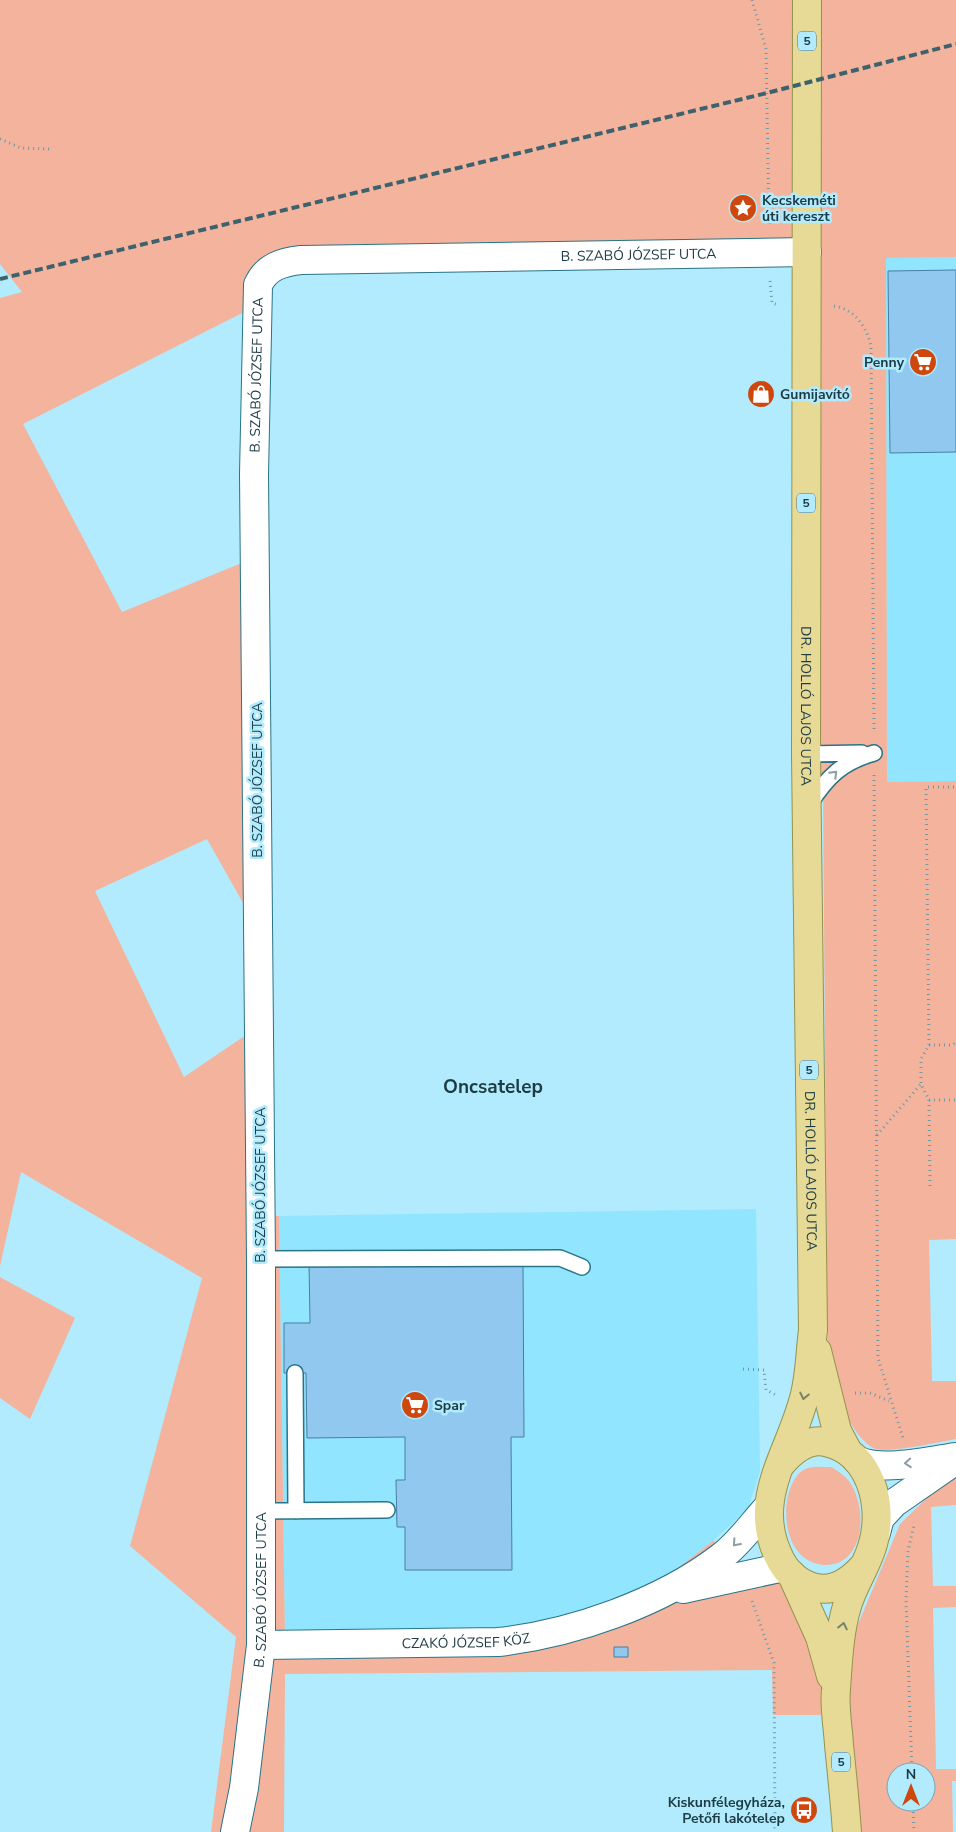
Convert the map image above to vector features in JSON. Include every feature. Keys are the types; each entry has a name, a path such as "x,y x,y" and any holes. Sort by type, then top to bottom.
{"main road":[{"name":"DR. HOLLÓ LAJOS UTCA","path":"807,0 806,810 813,1330"},
{"name":"5","path":"813,1330 826,1393 837,1431 867,1475 877,1513 876,1533 847,1606 842,1628 835,1691"},
{"name":"5","path":"813,1330 805,1396 793,1435 770,1492 768,1507 770,1535 774,1548 788,1571 820,1637 835,1691 847,1832"},
{"name":"5","path":"780,1466 791,1452 802,1445 813,1442 823,1442 852,1455"},
{"name":"5","path":"788,1571 810,1586 828,1589 847,1582 862,1568"}],"street":[{"name":"B. SZABÓ JÓZSEF UTCA","path":"235,1832 244,1788 261,1645 259,1511 261,1259 254,474 257,294 260,281 268,271 280,264 301,260 807,252"},
{"path":"852,1455 864,1464 910,1476"},
{"path":"876,1533 880,1518 910,1476 956,1459"},
{"name":"CZAKÓ JÓZSEF KÖZ","path":"261,1645 498,1642 531,1638 625,1610 662,1593 721,1557 768,1507"},
{"name":"CZAKÓ JÓZSEF KÖZ","path":"662,1593 743,1577 759,1571 788,1571"}],"lane":[{"path":"806,754 874,753"},
{"path":"806,810 819,789 838,769 852,759 874,753"},
{"path":"261,1259 560,1258 582,1267"},
{"path":"295,1373 296,1511"},
{"path":"259,1511 387,1510"}],"path":[{"path":"752,0 766,49 769,252"},
{"path":"0,139 21,148 50,149"},
{"path":"807,306 837,306 849,310 867,331 871,345 878,1358 902,1437 916,1514 908,1551 906,1600 912,1762"},
{"path":"930,1186 929,1100 920,1084 920,1060 929,1045 926,787 956,787"},
{"path":"929,1045 953,1045 956,1042"},
{"path":"877,1136 920,1084"},
{"path":"929,1100 956,1100"},
{"path":"743,1577 774,1663 775,1832"},
{"path":"913,1812 914,1832"}],"shaded area":[{"path":"0,0 956,0 956,257 886,258 887,782 956,781 956,1239 929,1240 932,1381 956,1381 956,1439 927,1445 883,1450 868,1445 860,1437 846,1416 840,1404 830,1372 827,1311 823,784 806,784 803,258 286,266 256,306 23,424 122,612 249,560 256,926 207,839 95,891 184,1077 258,1027 260,1215 279,1216 285,1640 528,1632 656,1585 714,1540 716,1550 664,1591 781,1573 826,1691 821,1715 773,1715 772,1670 285,1674 284,1832 211,1832 236,1637 130,1546 202,1278 21,1172 0,1266 0,298 22,292 0,264"},
{"path":"956,257 956,781 887,782 886,258"},
{"path":"756,1209 760,1471 748,1509 714,1540 657,1585 528,1632 285,1640 279,1216"},
{"path":"0,1277 75,1318 30,1419 0,1398"},
{"path":"811,1467 831,1467 845,1477 854,1489 860,1509 860,1530 854,1549 848,1556 837,1563 824,1565 808,1560 796,1549 789,1535 786,1518 787,1501 791,1486 798,1474"},
{"path":"956,1470 956,1505 931,1507 933,1586 956,1586 956,1607 933,1608 936,1762 886,1762 886,1812 936,1812 936,1769 956,1769 956,1781 952,1781 953,1832 861,1832 848,1691 854,1634 900,1524"}],"building":[{"name":"Penny","path":"956,270 956,452 890,453 888,271"},
{"name":"Spar","path":"309,1262 523,1262 524,1437 511,1437 512,1570 405,1570 405,1527 397,1527 396,1480 405,1480 405,1437 307,1438 306,1373 284,1373 284,1323 310,1323"},
{"path":"614,1647 628,1647 628,1657 614,1657"}],"railway":[{"path":"0,279 767,93 956,44"}],"place":[{"name":"Kecskeméti úti kereszt","path":"743,208"},
{"name":"Penny","path":"923,362"},
{"name":"Gumijavító","path":"761,394"},
{"name":"Spar","path":"415,1405"},
{"name":"Kiskunfélegyháza, Petőfi lakótelep","path":"804,1810"}],"district":[{"name":"Oncsatelep","path":"493,1086"}]}
